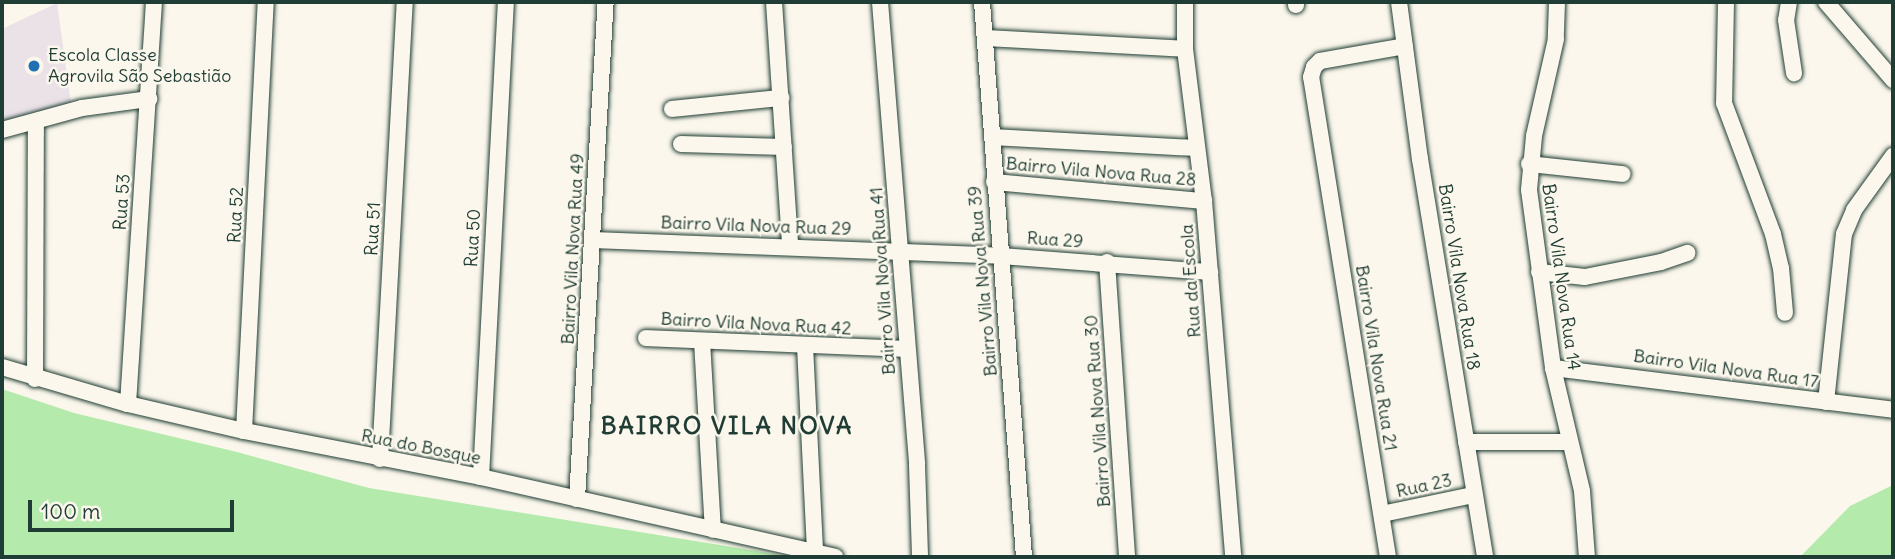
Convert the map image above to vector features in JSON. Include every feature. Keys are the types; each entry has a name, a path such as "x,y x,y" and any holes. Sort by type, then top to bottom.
{"street":[{"name":"Rua 53","path":"128,404 154,2"},
{"name":"Rua 52","path":"244,431 266,2"},
{"name":"Rua 51","path":"380,459 405,2"},
{"name":"Rua 50","path":"481,477 506,2"},
{"name":"Bairro Vila Nova Rua 49","path":"578,499 606,2"},
{"path":"774,2 790,245"},
{"name":"Bairro Vila Nova Rua 41","path":"880,2 916,465 920,557"},
{"name":"Bairro Vila Nova Rua 39","path":"982,2 1024,557"},
{"name":"Rua da Escola","path":"1185,2 1185,48 1204,201 1233,557"},
{"name":"Bairro Vila Nova Rua 18","path":"1399,2 1473,495 1485,557"},
{"name":"Bairro Vila Nova Rua 14","path":"1557,2 1552,66 1529,164 1529,190 1553,368 1582,491 1587,557"},
{"path":"1726,2 1724,103 1773,234 1782,268 1785,313"},
{"path":"1789,2 1786,20 1794,73"},
{"path":"1826,2 1893,80"},
{"path":"985,38 1185,48"},
{"name":"Bairro Vila Nova Rua 21","path":"1388,557 1312,90 1314,66 1326,59 1405,46"},
{"path":"672,109 781,98"},
{"path":"2,130 82,108 149,99"},
{"path":"35,379 36,122"},
{"path":"992,137 1197,148"},
{"path":"681,144 784,147"},
{"path":"1826,402 1844,234 1854,211 1893,156"},
{"path":"1529,164 1622,174"},
{"name":"Bairro Vila Nova Rua 28","path":"994,183 1204,201"},
{"name":"Bairro Vila Nova Rua 29","path":"593,240 790,245 1001,256"},
{"path":"1539,272 1585,277 1661,262 1687,253"},
{"name":"Rua 29","path":"1001,256 1107,262"},
{"path":"1107,262 1210,272"},
{"name":"Bairro Vila Nova Rua 30","path":"1107,262 1127,557"},
{"name":"Bairro Vila Nova Rua 42","path":"646,338 906,349"},
{"path":"702,341 713,530"},
{"path":"805,346 815,553"},
{"name":"Rua do Bosque","path":"2,367 35,379 128,404 244,431 481,477 835,557"},
{"name":"Bairro Vila Nova Rua 17","path":"1553,368 1893,410"},
{"path":"1466,442 1569,442"},
{"name":"Rua 23","path":"1382,514 1473,495"}],"shaded area":[{"name":"Escola Classe Agrovila São Sebastião","path":"57,3 71,104 2,125 2,29"}],"green space":[{"path":"2,389 74,413 237,452 369,488 793,557 2,557"},
{"path":"1893,485 1893,557 1800,557 1850,506"}],"place":[{"name":"Escola Classe Agrovila São Sebastião","path":"34,66"}],"district":[{"name":"BAIRRO VILA NOVA","path":"727,426"}]}
